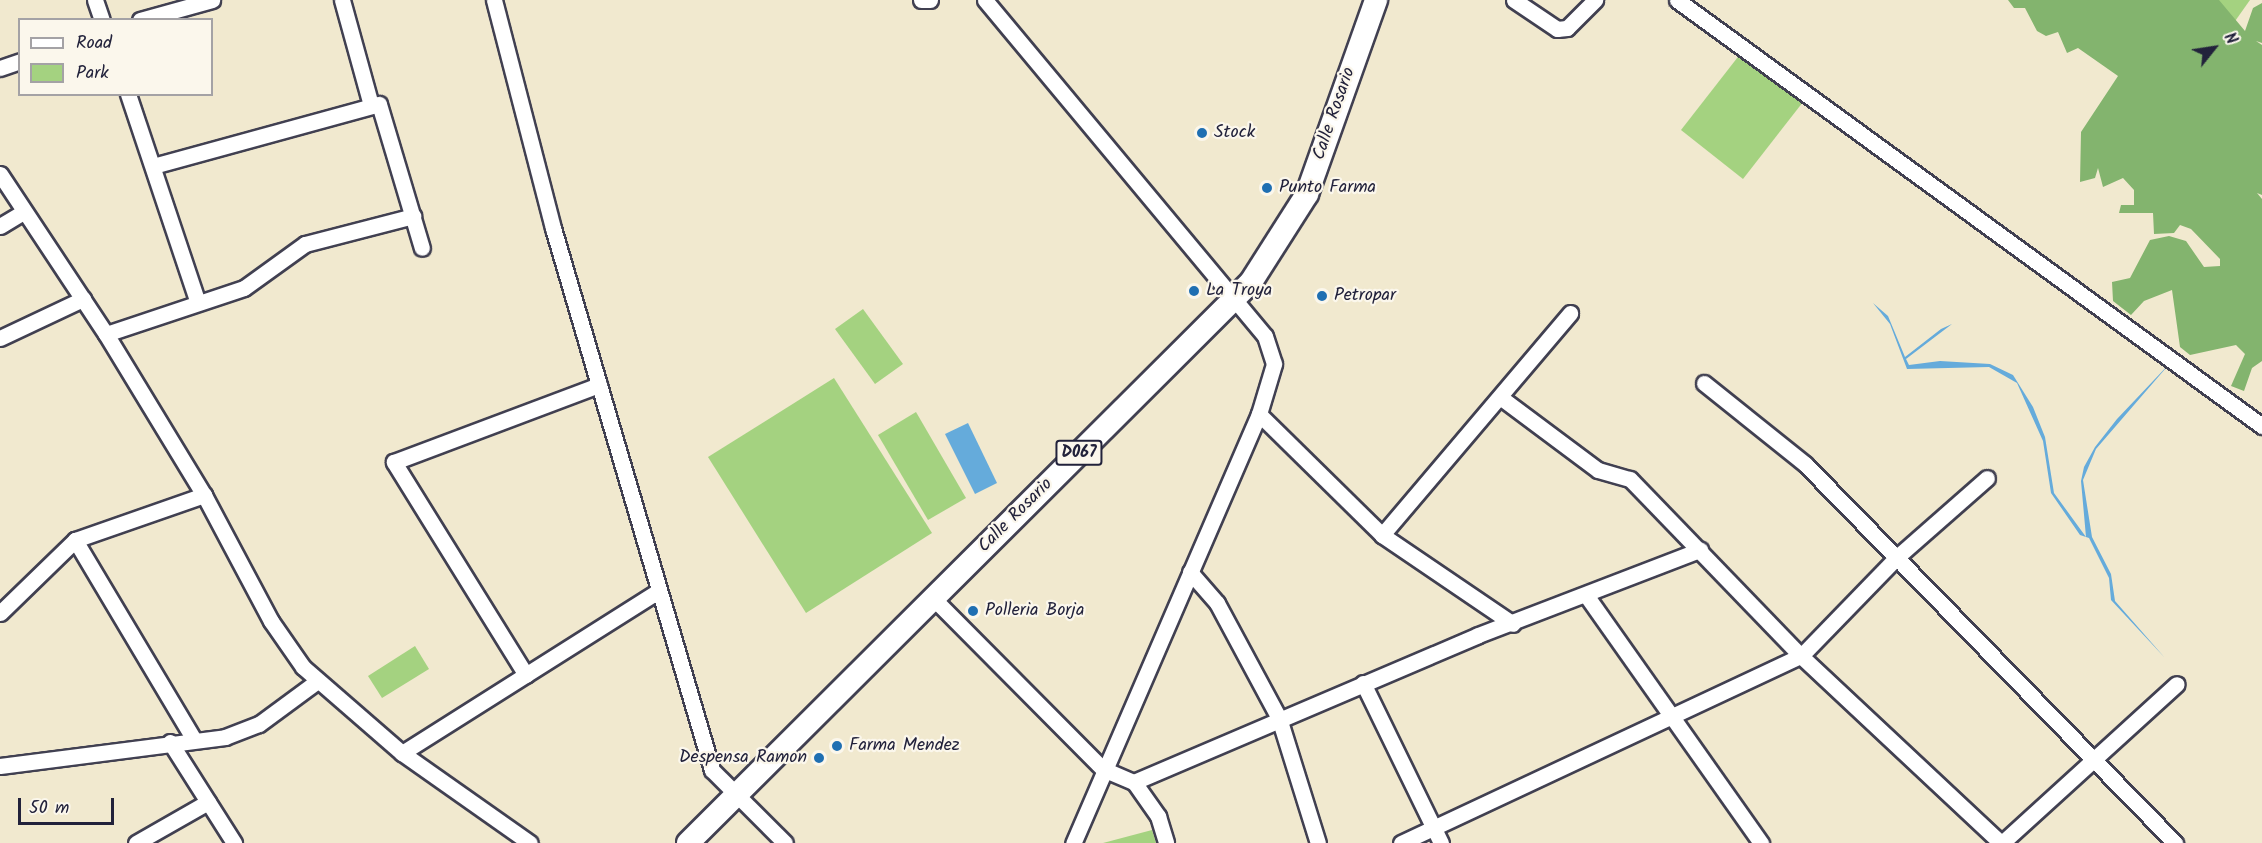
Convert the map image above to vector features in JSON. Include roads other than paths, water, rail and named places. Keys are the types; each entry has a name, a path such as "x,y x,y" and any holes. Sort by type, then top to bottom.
{"main road":[{"name":"Calle Rosario","path":"688,843 1234,298 1299,211 1376,0"}],"street":[{"path":"95,0 101,18"},
{"path":"147,18 212,0"},
{"path":"342,0 371,105"},
{"path":"494,0 599,385 712,770 734,796 785,843"},
{"path":"921,0 930,0"},
{"path":"985,0 1234,298 1272,349 1274,364 1259,414 1102,769 1073,843"},
{"path":"1514,0 1557,29 1567,28 1595,0"},
{"path":"1677,0 2262,426"},
{"path":"0,68 18,62"},
{"path":"129,96 198,303"},
{"path":"153,166 380,104 422,248"},
{"path":"0,174 22,213 106,334 204,495 271,621 316,682 402,753 530,843"},
{"path":"0,226 22,213"},
{"path":"106,334 258,281 305,244 413,216"},
{"path":"0,338 83,299"},
{"path":"1382,535 1570,313"},
{"path":"1704,383 1805,464 2175,843"},
{"path":"526,675 394,462 599,385"},
{"path":"1500,397 1598,470 1630,479 1801,656 2002,843 2177,684"},
{"path":"1259,414 1382,535 1483,607 1513,624"},
{"path":"1401,843 1801,656 1896,558 1987,478"},
{"path":"0,613 75,540 204,495"},
{"path":"75,540 194,740"},
{"path":"1134,782 1279,718 1483,633 1513,624 1700,550"},
{"path":"1190,572 1217,603 1279,718 1318,843"},
{"path":"402,753 658,591"},
{"path":"1586,595 1761,843"},
{"path":"933,598 1102,769 1134,782 1158,816 1166,843"},
{"path":"1483,607 1489,616 1483,633"},
{"path":"0,766 170,742 225,737 259,724 316,682"},
{"path":"1363,683 1441,843"},
{"path":"170,742 234,843"},
{"path":"136,843 208,802"}],"water":[{"path":"1873,303 1888,316 1905,357 1941,329 1952,324 1906,359 1909,365 1940,361 1990,364 2013,375 2033,407 2045,437 2054,493 2086,537 2080,535 2051,493 2043,441 2017,383 1989,367 1907,369 1890,324"},
{"path":"2172,361 2096,449 2083,480 2092,537 2111,574 2115,601 2165,658 2111,600 2109,578 2089,538 2086,537 2081,481 2084,467 2095,447 2117,419"},
{"path":"968,423 997,483 975,494 945,434"}],"place":[{"name":"Stock","path":"1202,133"},
{"name":"Punto Farma","path":"1267,188"},
{"name":"La Troya","path":"1194,291"},
{"name":"Petropar","path":"1322,296"},
{"name":"Polleria Borja","path":"973,611"},
{"name":"Farma Mendez","path":"837,746"},
{"name":"Despensa Ramon","path":"819,758"}]}
